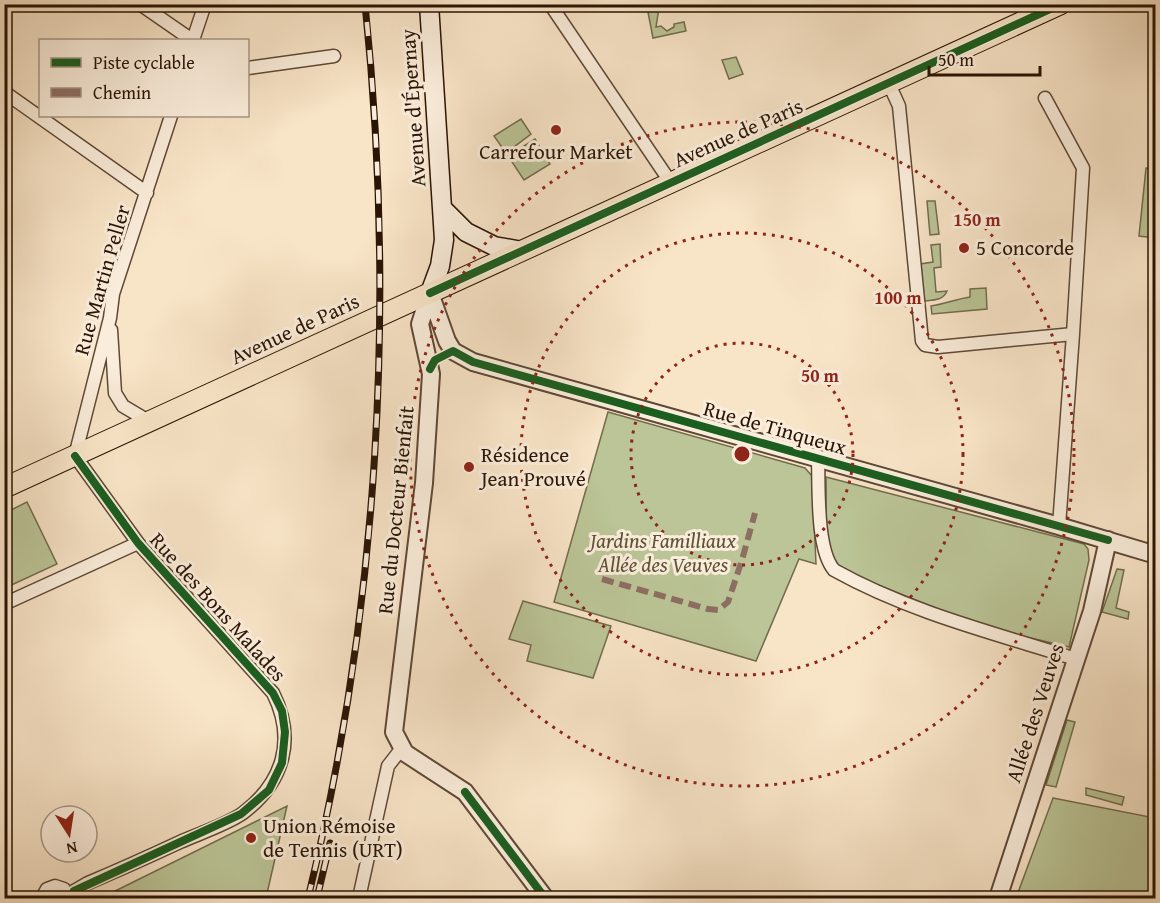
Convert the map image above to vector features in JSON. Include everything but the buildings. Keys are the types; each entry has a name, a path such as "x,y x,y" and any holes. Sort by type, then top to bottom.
{"main road":[{"name":"Avenue de Paris","path":"4,488 1062,4"},
{"name":"Avenue d'Épernay","path":"430,293 440,266 444,240 434,8"},
{"name":"Avenue d'Épernay","path":"442,208 466,232 494,246 522,251"}],"street":[{"path":"140,4 192,39"},
{"path":"193,39 205,4"},
{"path":"550,4 671,183"},
{"path":"249,68 334,56"},
{"path":"889,84 899,106 922,341 925,345 938,346 1073,334"},
{"path":"4,92 39,117"},
{"path":"1045,98 1083,168 1059,526"},
{"path":"39,117 147,193"},
{"name":"Rue Martin Peller","path":"75,456 110,318 113,294 171,117"},
{"path":"430,293 447,341 453,351 435,360 430,369"},
{"name":"Rue du Docteur Bienfait","path":"402,748 394,732 424,483 430,369 420,324 430,293"},
{"path":"110,318 115,393 123,406 150,422"},
{"name":"Rue de Tinqueux","path":"453,351 474,362 1155,555"},
{"name":"Rue des Bons Malades","path":"42,898 47,889 55,886 64,889 70,895 241,814 269,790 282,763 285,732 282,711 273,693 138,543 75,456"},
{"path":"818,458 823,547 828,563 834,570 895,600 1076,659"},
{"name":"Allée des Veuves","path":"998,898 1113,542"},
{"name":"Rue des Bons Malades","path":"4,604 138,543"},
{"path":"359,898 388,766 402,748 405,753 465,792 545,898"}],"green space":[{"path":"647,7 659,8 656,27 661,26 667,31 674,27 674,24 684,22 686,31 653,38"},
{"path":"736,57 743,74 729,79 722,60"},
{"path":"521,119 531,134 506,153 494,136"},
{"path":"535,139 550,164 524,180 508,156"},
{"path":"1146,168 1155,169 1155,238 1139,236"},
{"path":"927,201 935,201 939,234 930,235"},
{"path":"940,244 941,267 934,268 936,292 947,291 940,298 923,301 920,264 933,262 931,245"},
{"path":"986,288 987,309 932,314 931,306 970,297 970,289"},
{"name":"Jardins Familliaux Allée des Veuves","path":"608,412 805,468 812,476 816,564 799,559 756,661 554,602"},
{"path":"826,477 1084,544 1088,549 1089,560 1069,647 980,626 839,569 828,537"},
{"path":"27,502 57,564 5,588 5,513"},
{"path":"1117,569 1124,570 1116,608 1129,612 1128,619 1102,612"},
{"path":"523,601 611,626 593,678 527,661 531,645 509,639"},
{"path":"1067,720 1075,722 1056,787 1046,785"},
{"path":"1086,788 1124,797 1122,805 1086,795"},
{"path":"1053,798 1155,818 1155,898 1016,898"},
{"name":"Union Rémoise de Tennis (URT)","path":"287,806 266,898 101,898"}],"railway":[{"path":"308,898 332,789 351,678 365,566 375,454 379,341 379,229 374,116 365,4"},
{"path":"317,898 330,843"}],"marked path":[{"path":"602,579 718,610 728,602 755,513"}],"cycle path":[{"path":"430,293 1061,4"},
{"path":"430,369 435,360 453,351 473,362 1108,540"},
{"path":"74,891 241,814 269,790 282,763 285,732 282,711 273,693 138,543 75,456"},
{"path":"465,792 545,898"}],"place":[{"name":"Carrefour Market","path":"556,130"},
{"name":"5 Concorde","path":"964,248"},
{"name":"Résidence Jean Prouvé","path":"469,467"},
{"name":"Union Rémoise de Tennis (URT)","path":"251,838"}]}
